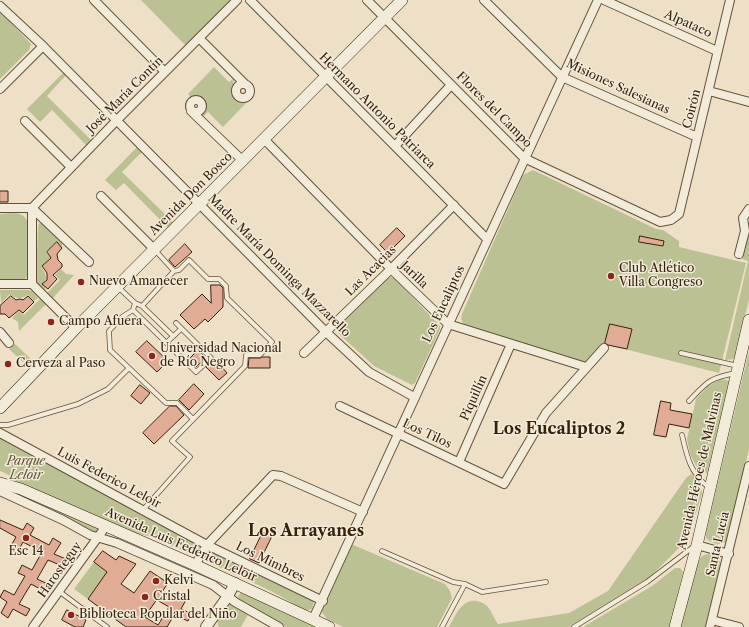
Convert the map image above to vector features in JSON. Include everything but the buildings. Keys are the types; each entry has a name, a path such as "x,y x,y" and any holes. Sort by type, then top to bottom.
{"main road":[{"name":"Avenida Don Bosco","path":"0,407 154,249 402,0"},
{"name":"Avenida Héroes de Malvinas","path":"675,627 697,545 749,320"},
{"name":"Avenida Luis Federico Leloir","path":"0,475 7,478 21,490"},
{"name":"Avenida Luis Federico Leloir","path":"0,483 21,490 106,526 329,627"}],"street":[{"path":"94,0 165,72"},
{"name":"José María Contín","path":"32,208 117,120 237,0"},
{"name":"Hermano Antonio Patriarca","path":"250,0 487,238"},
{"name":"Flores del Campo","path":"367,0 524,158 660,222 671,220"},
{"name":"Misiones Salesianas","path":"484,0 562,77 697,137"},
{"name":"Los Eucaliptos","path":"313,620 323,601 487,238 598,0"},
{"name":"Alpataco","path":"604,0 717,51"},
{"name":"Coirón","path":"671,220 678,214 730,0"},
{"name":"Madre María Dominga Mazzarello","path":"0,6 43,46 326,332 369,372 414,398"},
{"path":"199,38 245,84"},
{"path":"0,89 43,46"},
{"path":"395,146 451,85"},
{"path":"709,91 749,102"},
{"path":"191,111 242,160"},
{"path":"25,121 72,167"},
{"name":"Jarilla","path":"264,139 391,269 448,324 586,367"},
{"path":"101,196 154,249"},
{"name":"Las Acacias","path":"304,353 391,269 454,205"},
{"path":"0,208 32,208 89,262"},
{"path":"32,208 32,284"},
{"path":"745,231 743,218 749,209"},
{"path":"739,254 745,231 749,223"},
{"path":"0,284 32,284 76,328"},
{"path":"0,332 10,343"},
{"name":"Piquillín","path":"459,462 511,344"},
{"path":"586,367 604,348"},
{"name":"Los Tilos","path":"340,406 504,484 546,413 586,367"},
{"name":"Luis Federico Leloir","path":"0,433 207,545"},
{"name":"Santa Lucía","path":"711,624 749,466"},
{"path":"195,565 207,545 273,475 281,476 363,512"},
{"path":"0,491 63,520 90,535 117,543 213,585 228,596 279,627"},
{"name":"Harosteguy","path":"33,627 60,592 106,526"},
{"name":"Los Mimbres","path":"207,545 323,601"},
{"path":"697,545 729,554"},
{"path":"206,627 228,596 234,583"},
{"path":"711,624 739,627"}],"lane":[{"path":"154,249 174,271"},
{"path":"142,306 174,271 179,270 189,260 208,279 219,279 226,286 227,298 272,342 260,354 246,355 245,366 172,441 190,457 144,510"},
{"path":"117,287 135,303 142,306 173,336"},
{"path":"135,303 133,310 122,317 109,331 110,350 166,403 177,403 193,419"},
{"path":"133,310 196,372 211,358 176,324"},
{"path":"166,343 181,329"},
{"path":"680,353 737,369"},
{"path":"0,425 8,425 78,404 108,389 129,368"},
{"path":"689,401 706,382 737,369"},
{"path":"682,435 686,455 693,472 710,488"},
{"path":"574,627 647,582 697,545"},
{"path":"382,551 453,582 464,584 482,592 546,582"},
{"path":"442,627 464,584"},
{"path":"60,592 107,627"}],"green space":[{"path":"141,0 233,0 186,46"},
{"path":"0,11 31,44 29,50 0,79"},
{"path":"214,67 229,82 234,78 233,90 236,98 239,100 246,100 247,102 223,127 208,112 203,117 203,102 198,98 192,98 188,94"},
{"path":"64,72 67,74 47,96 93,142 88,147 52,110 40,122 27,109"},
{"path":"139,145 144,150 122,172 175,224 170,230 124,183 116,190 105,180"},
{"name":"Club Atlético Villa Congreso","path":"533,170 656,229 663,230 679,241 679,247 746,263 719,373 605,344 588,363 464,325 462,314 523,175"},
{"path":"0,214 19,214 22,215 27,221 28,274 22,281 0,281"},
{"path":"39,223 43,224 62,242 62,247 56,242 46,252 50,258 41,267 45,273 46,279 42,284 46,289 44,292 38,286 36,281"},
{"path":"749,232 749,299 736,355 733,359 725,360 748,261 742,259"},
{"path":"61,269 66,274 74,275 53,298 47,293 60,280 55,275"},
{"path":"387,278 394,278 440,326 440,329 415,383 412,385 374,366 339,334 338,330 339,326"},
{"path":"0,290 28,290 32,291 38,298 34,301 28,295 19,298 10,294 1,303"},
{"path":"40,299 46,304 19,331 18,322 12,318 19,311 24,315"},
{"path":"14,343 32,360 27,366 9,349"},
{"path":"749,351 749,449 728,540 717,544 706,538 706,533"},
{"path":"721,379 730,381 707,473 697,468 690,454 687,439 696,399 708,386"},
{"name":"Parque Leloir","path":"0,438 194,542 197,544 198,549 193,554 189,553 152,537 128,531 17,482 7,474 0,471"},
{"path":"691,474 700,483 702,493 691,529 682,545 647,580 569,627 449,627 457,613 467,602 477,601 483,603 487,606 498,624 569,613 608,591 686,478"},
{"path":"0,486 98,528 98,532 95,533 0,488"},
{"path":"351,544 445,584 450,591 452,598 437,627 343,627 327,619 321,611"},
{"path":"217,553 314,600 312,609 301,609 273,592 211,563 211,557 213,554"},
{"path":"707,554 717,557 720,561 721,567 707,618 706,627 679,627 699,560 702,556"},
{"path":"94,562 107,572 88,599 74,589"},
{"path":"675,568 680,568 683,572 670,627 583,627 652,586"},
{"path":"241,592 319,627 286,627 239,600 238,597"},
{"path":"227,601 249,613 241,627 219,627 215,615"}],"place":[{"name":"Club Atlético Villa Congreso","path":"611,276"},
{"name":"Nuevo Amanecer","path":"81,282"},
{"name":"Campo Afuera","path":"51,322"},
{"name":"Universidad Nacional de Río Negro","path":"152,356"},
{"name":"Cerveza al Paso","path":"8,364"},
{"name":"Esc 14","path":"26,538"},
{"name":"Kelvi","path":"156,581"},
{"name":"Cristal","path":"145,597"},
{"name":"Biblioteca Popular del Niño","path":"71,615"}],"district":[{"name":"Los Eucaliptos 2","path":"559,429"},
{"name":"Los Arrayanes","path":"306,531"}]}
